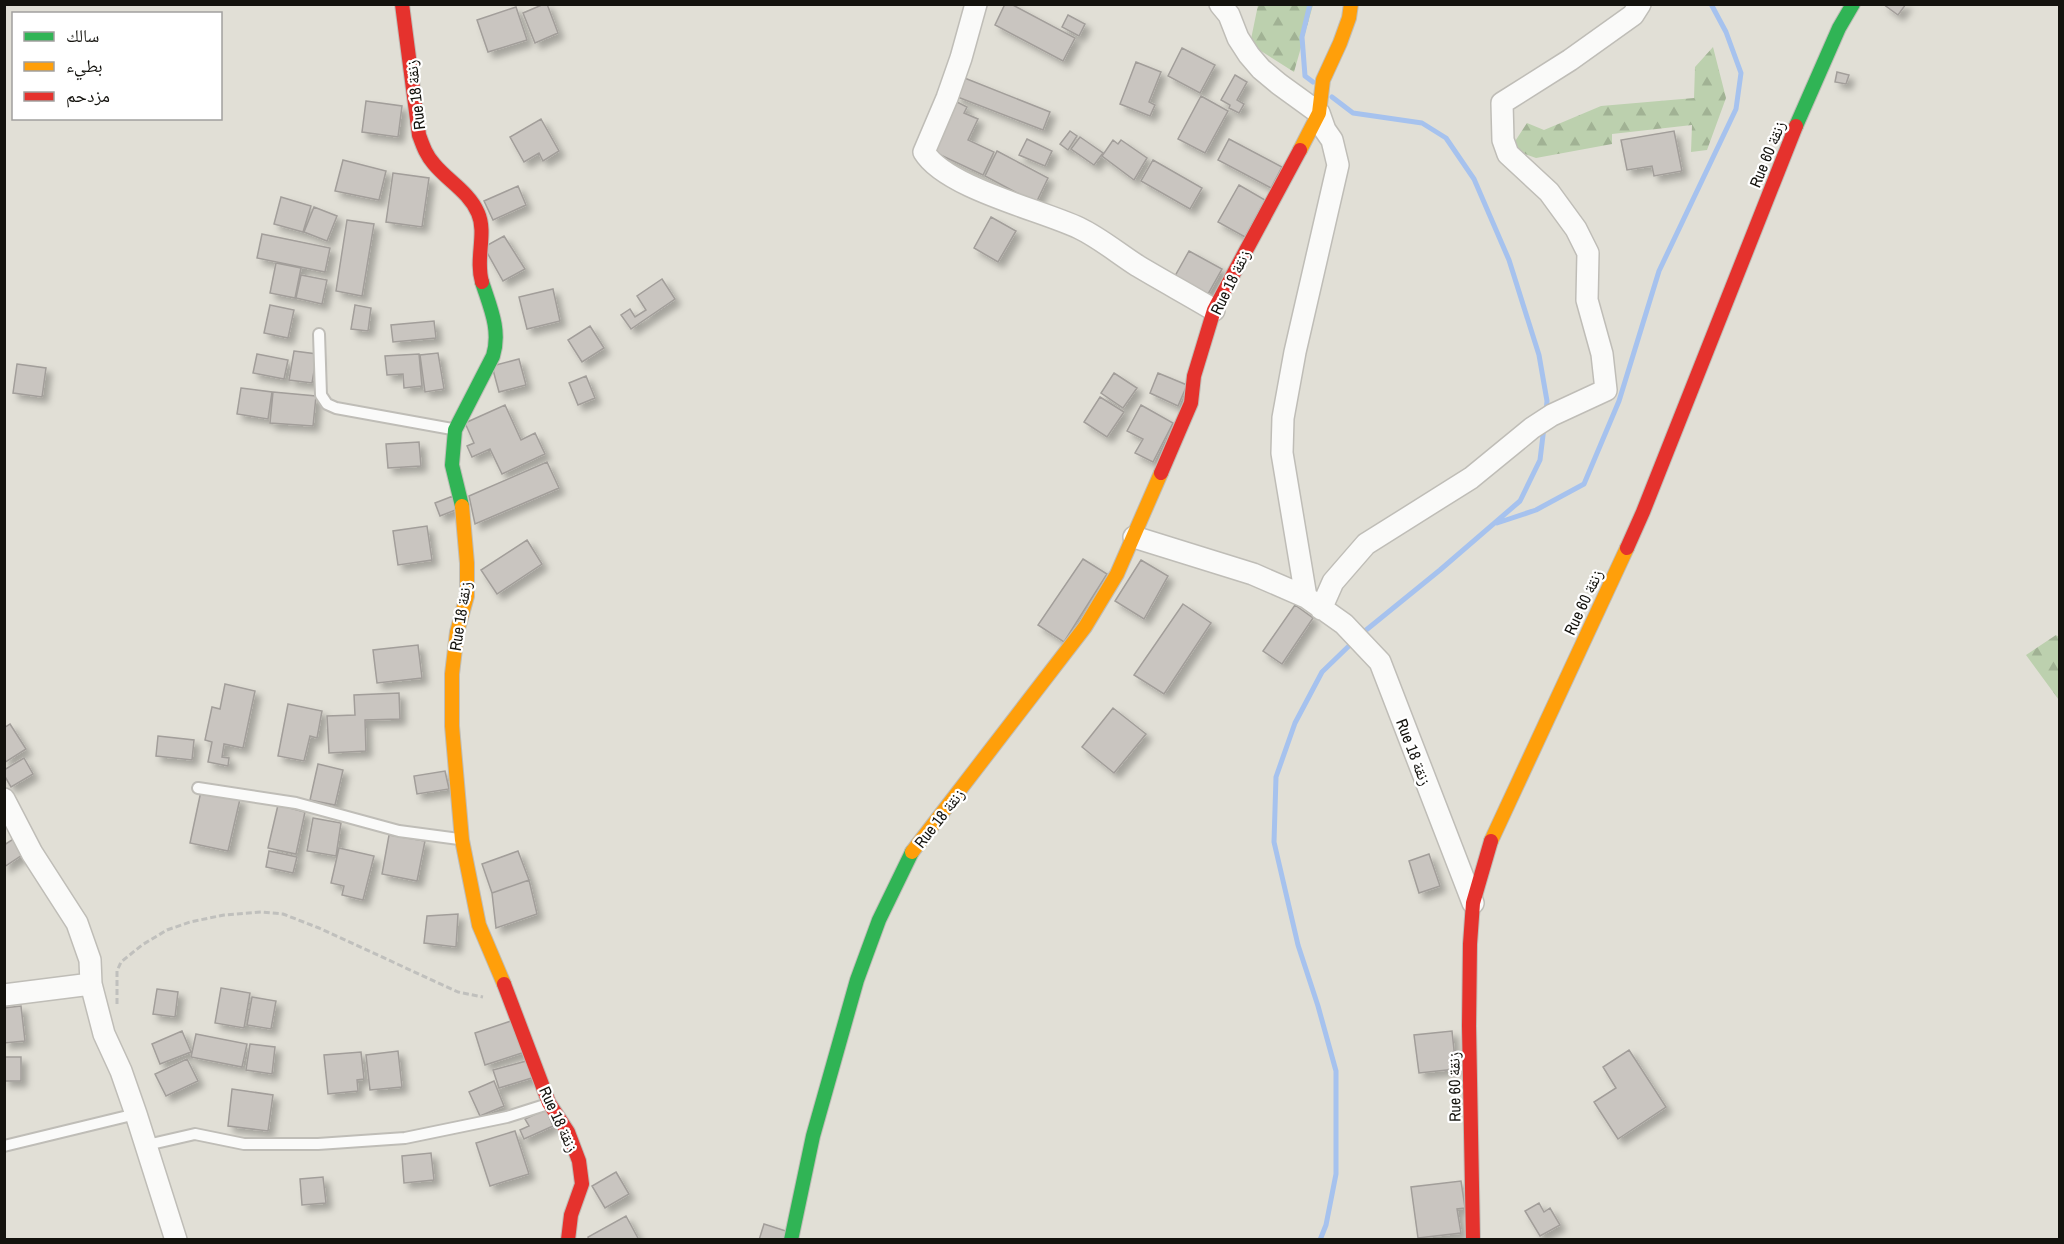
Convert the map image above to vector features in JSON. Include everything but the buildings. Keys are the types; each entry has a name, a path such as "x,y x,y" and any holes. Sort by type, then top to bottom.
{"street":[{"name":"Rue 18 زنقة","path":"402,4 419,135 425,152 434,165 471,200 479,214 481,230 478,270 497,330 497,343 493,356 455,430 452,450 452,465 461,496 467,563 466,596 457,632 452,674 452,726 462,840 478,925 512,1002 549,1103 568,1132 579,1161 582,1184 571,1215 568,1239"},
{"path":"976,4 947,98 924,152 928,159 959,180 1014,205 1080,229 1214,310"},
{"path":"1220,4 1229,15 1238,38 1261,69 1279,84 1320,108"},
{"path":"1314,603 1281,453 1283,418 1295,352 1338,165 1332,140 1325,130 1320,108 1323,80 1340,43 1352,4"},
{"path":"1314,603 1366,544 1472,478 1532,428 1552,415 1606,390 1602,354 1587,300 1588,253 1576,229 1549,192 1508,154 1503,140 1502,103 1570,60 1633,15 1640,4"},
{"name":"Rue 60 زنقة","path":"1473,1239 1469,1026 1473,903 1490,843 1643,512 1801,114 1839,28 1853,4"},
{"name":"Rue 18 زنقة","path":"791,1239 813,1136 857,980 879,920 898,878 913,851 932,825 1085,627 1117,574 1184,423 1191,403 1194,376 1214,310 1250,240 1274,201 1320,108"},
{"name":"Rue 18 زنقة","path":"1134,537 1253,574 1314,603 1344,624 1380,662 1473,903"},
{"path":"4,799 32,853 77,923 90,960 91,984 104,1034 121,1071 176,1239"},
{"path":"4,995 91,984"}],"lane":[{"path":"319,334 321,395 327,404 336,408 455,430"},
{"path":"198,788 296,803 399,831 462,840"},
{"path":"147,1146 195,1134 244,1144 318,1144 405,1138 507,1117 549,1103"},
{"path":"4,1146 136,1114"}],"path":[{"path":"117,1004 117,971 121,962 142,945 167,930 190,922 224,915 261,912 283,914 320,928 458,992 512,1002"}],"green space":[{"path":"1258,5 1313,5 1294,72 1250,44"},
{"path":"1713,47 1726,98 1707,150 1691,152 1692,125 1612,134 1612,144 1536,158 1510,149 1527,123 1544,130 1601,106 1694,98 1695,67"},
{"path":"2056,635 2059,637 2059,700 2026,655"}],"waterway":[{"path":"1310,4 1302,37 1305,76 1313,82"},
{"path":"1497,523 1536,510 1584,484 1619,401 1659,271 1736,109 1741,73 1726,32 1711,4"},
{"path":"1332,97 1353,113 1422,123 1446,138 1474,179 1509,260 1539,355 1547,401 1546,412"},
{"path":"1360,635 1520,501 1540,460 1544,427"},
{"path":"1320,1240 1326,1225 1336,1174 1336,1071 1298,945 1274,842 1276,777 1295,723 1322,672 1353,642"}],"traffic: fast":[{"path":"1796,126 1839,28 1853,4"},
{"path":"462,506 452,465 455,430 493,356 496,337 494,319 482,282"},
{"path":"791,1240 813,1136 857,980 879,920 912,852"}],"traffic: slow":[{"path":"1300,150 1319,113 1323,80 1340,43 1349,18 1351,4"},
{"path":"912,852 1085,627 1117,574 1161,473"},
{"path":"462,506 467,563 467,596 457,632 452,674 452,726 462,840 479,925 504,984"},
{"path":"1491,841 1627,548"}],"traffic: jam":[{"path":"402,4 419,135 431,161 469,199 478,213 481,229 480,273 482,282"},
{"path":"1627,548 1796,126"},
{"path":"1161,473 1191,403 1194,376 1214,310 1300,150"},
{"path":"1473,1240 1469,1026 1470,944 1473,903 1491,841"},
{"path":"504,984 549,1103 568,1132 579,1161 582,1184 571,1215 568,1240"}]}
